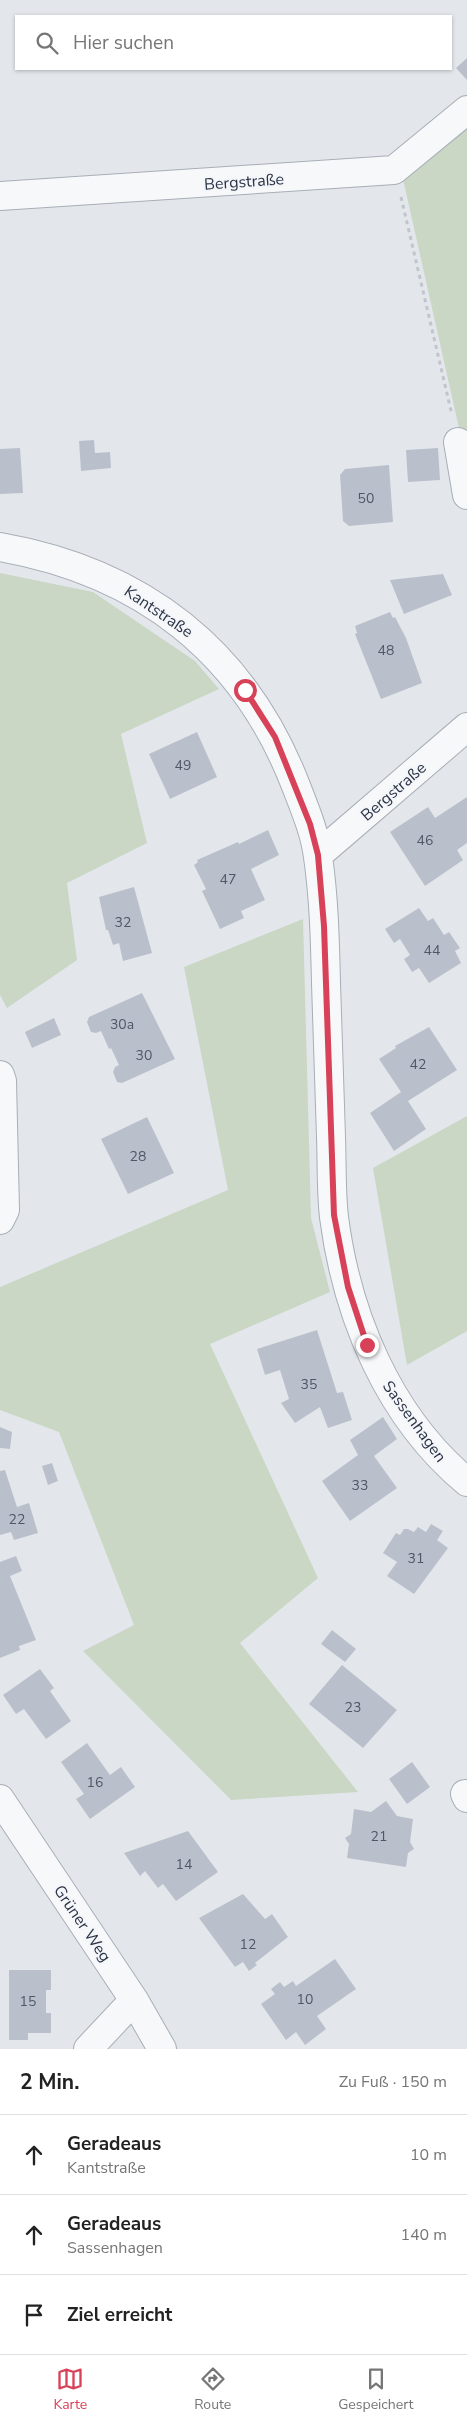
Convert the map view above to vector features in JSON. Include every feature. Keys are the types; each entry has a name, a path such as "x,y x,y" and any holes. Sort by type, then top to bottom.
{"street":[{"path":"394,170 467,110"},
{"name":"Bergstraße","path":"0,196 394,170"},
{"path":"458,442 467,495"},
{"name":"Kantstraße","path":"0,547 54,559 112,579 176,621 204,643 228,669 245,690 275,737"},
{"name":"Bergstraße","path":"318,855 467,727"},
{"name":"Sassenhagen","path":"275,737 310,824 318,855 324,926 334,1215 348,1287 367,1345 390,1390 416,1427 442,1459 467,1482"},
{"path":"0,1075 2,1081 5,1210 0,1220"},
{"name":"Grüner Weg","path":"0,1799 134,2000 162,2049"},
{"path":"88,2049 134,2000"}],"path":[{"path":"394,170 458,442"}],"green space":[{"path":"467,127 467,464 403,179"},
{"path":"0,573 93,592 195,661 219,689 121,734 147,843 67,883 77,960 7,1008 0,995"},
{"path":"303,919 311,1218 330,1292 210,1344 318,1578 240,1643 358,1792 231,1800 83,1651 134,1625 59,1432 0,1410 0,1287 228,1190 184,967"},
{"path":"467,1116 467,1331 407,1365 373,1168"}],"building":[{"path":"467,58 467,80 456,68"},
{"path":"94,440 95,453 110,452 111,468 81,471 79,441"},
{"path":"20,448 23,493 0,494 0,449"},
{"path":"438,448 440,480 408,482 406,450"},
{"path":"389,465 393,522 349,526 343,521 340,475 345,469"},
{"path":"443,574 452,595 404,614 390,580"},
{"path":"390,612 393,618 395,617 406,638 422,683 381,699 355,634 357,633 355,626"},
{"path":"197,732 217,777 170,799 149,754"},
{"path":"467,797 467,843 457,850 463,860 425,886 390,832 428,807 435,818"},
{"path":"268,830 279,855 251,869 265,900 241,911 244,918 220,929 202,891 206,889 194,865 198,862 197,860 238,842 239,844"},
{"path":"134,887 152,953 123,961 119,943 113,945 108,930 106,930 99,897"},
{"path":"419,908 428,921 433,918 444,935 449,932 460,948 455,951 461,963 429,983 419,968 412,972 404,959 410,955 400,939 394,943 385,929"},
{"path":"142,993 175,1059 122,1083 117,1082 113,1072 115,1067 119,1065 111,1048 109,1049 101,1031 91,1032 87,1022 89,1017"},
{"path":"54,1018 61,1035 32,1048 25,1032"},
{"path":"429,1027 457,1070 408,1101 426,1129 394,1151 370,1113 401,1092 379,1059 396,1048 395,1046"},
{"path":"147,1117 174,1173 128,1194 101,1139"},
{"path":"317,1330 337,1393 343,1392 352,1420 328,1428 320,1407 295,1423 281,1403 289,1399 280,1370 265,1375 257,1349"},
{"path":"383,1417 397,1439 374,1456 397,1488 350,1521 322,1481 358,1455 350,1440"},
{"path":"0,1427 12,1432 10,1449 0,1448"},
{"path":"52,1463 58,1481 48,1485 42,1466"},
{"path":"5,1470 17,1507 29,1503 38,1533 14,1540 11,1532 0,1535 0,1471"},
{"path":"431,1524 443,1531 437,1540 448,1548 414,1594 387,1576 397,1562 383,1553 396,1533 400,1535 404,1529 414,1532 418,1527 426,1532"},
{"path":"16,1556 22,1571 10,1576 36,1640 19,1646 20,1650 0,1658 0,1562"},
{"path":"332,1630 356,1649 345,1662 321,1644"},
{"path":"342,1665 397,1710 363,1748 309,1704"},
{"path":"40,1669 54,1688 50,1691 71,1721 46,1739 24,1709 16,1714 3,1695"},
{"path":"87,1743 110,1775 121,1767 135,1787 90,1819 76,1799 84,1794 61,1762"},
{"path":"412,1762 430,1787 407,1804 389,1779"},
{"path":"386,1801 397,1816 413,1819 410,1842 414,1849 408,1853 406,1867 347,1858 349,1844 345,1838 351,1834 354,1809 371,1812"},
{"path":"188,1831 218,1872 176,1901 163,1884 158,1888 145,1871 140,1876 124,1853"},
{"path":"243,1894 265,1919 272,1914 288,1937 255,1963 257,1965 249,1971 243,1962 235,1967 199,1918"},
{"path":"335,1959 356,1989 317,2016 326,2029 305,2045 296,2032 286,2040 261,2004 275,1994 271,1989 280,1982 284,1987 293,1981 296,1986"},
{"path":"9,1970 51,1970 51,1990 46,1990 46,2013 51,2013 51,2033 28,2033 28,2040 9,2040"}],"route":[{"path":"245,690 275,737 310,824 318,855 324,926 334,1215 348,1287 367,1345"}]}
